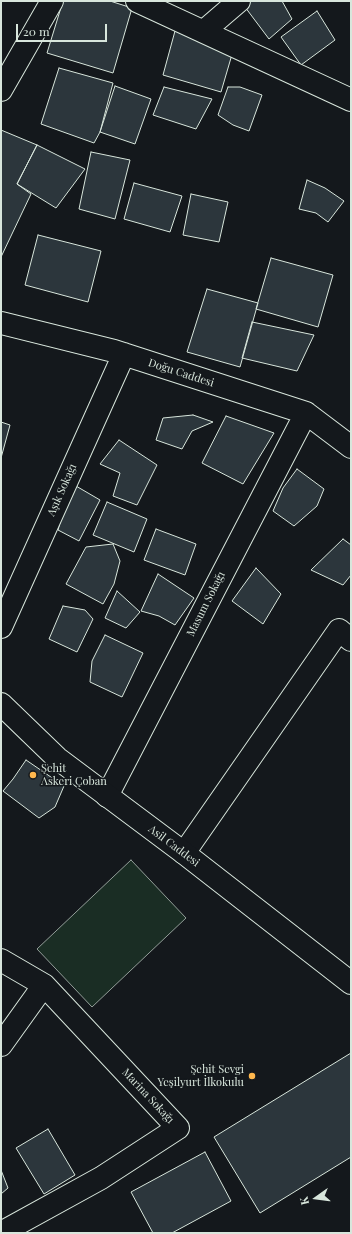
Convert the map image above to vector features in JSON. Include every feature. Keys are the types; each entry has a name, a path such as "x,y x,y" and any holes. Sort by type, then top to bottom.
{"street":[{"path":"1,90 52,1"},
{"path":"138,1 351,100"},
{"path":"204,31 239,1"},
{"name":"Doğu Caddesi","path":"1,323 124,354 306,413 351,447"},
{"name":"Aşık Sokağı","path":"1,627 124,354"},
{"name":"Masum Sokağı","path":"107,796 306,413"},
{"path":"184,853 347,630"},
{"name":"Asil Caddesi","path":"1,704 57,758 184,853 351,983"},
{"name":"Marina Sokağı","path":"1,960 44,985 178,1128 101,1178 1,1233"},
{"path":"1,1045 44,985"}],"green space":[{"path":"131,860 186,918 92,1007 37,949"}],"building":[{"path":"63,1 110,1 132,8 113,73 47,53"},
{"path":"251,1 282,1 292,19 269,39 245,7"},
{"path":"317,11 335,40 301,65 281,37"},
{"path":"175,31 233,51 221,92 163,75"},
{"path":"59,68 113,83 100,132 94,143 41,124"},
{"path":"115,86 151,99 135,144 100,132"},
{"path":"164,87 212,99 196,129 153,115"},
{"path":"228,87 240,87 262,95 249,131 233,125 218,115"},
{"path":"1,130 37,145 17,184 31,194 1,257"},
{"path":"37,145 85,169 56,208 17,184"},
{"path":"91,152 130,160 115,219 79,209"},
{"path":"307,180 325,188 344,201 328,222 316,213 299,209"},
{"path":"134,183 182,196 170,232 124,219"},
{"path":"191,194 228,202 219,242 183,235"},
{"path":"38,235 101,251 88,302 25,285"},
{"path":"271,258 333,275 318,327 256,309"},
{"path":"207,289 258,303 240,367 187,352"},
{"path":"252,322 314,335 297,371 242,358"},
{"path":"193,415 213,422 192,431 182,449 156,440 163,418"},
{"path":"226,416 274,433 243,484 202,463"},
{"path":"1,422 10,425 1,458"},
{"path":"119,440 157,465 137,505 113,496 120,473 100,464"},
{"path":"297,469 324,489 317,506 294,526 273,511 283,488"},
{"path":"76,486 100,500 79,541 58,530 65,504"},
{"path":"107,502 147,519 134,552 93,535"},
{"path":"156,529 196,544 185,575 144,560"},
{"path":"343,539 351,545 351,575 343,585 311,570"},
{"path":"113,544 120,561 114,584 103,604 66,584 86,547"},
{"path":"256,568 281,594 263,624 232,601"},
{"path":"158,574 194,598 175,625 159,616 141,611"},
{"path":"117,591 140,612 126,628 105,618"},
{"path":"63,606 85,610 93,619 77,652 49,639"},
{"path":"105,635 143,653 122,697 90,682 92,661"},
{"path":"26,760 64,786 55,807 39,818 3,791"},
{"path":"351,1053 351,1157 260,1213 214,1137"},
{"path":"48,1129 75,1175 44,1194 16,1148"},
{"path":"205,1152 231,1201 172,1233 153,1233 131,1192"},
{"path":"1,1170 8,1188 1,1194"}],"place":[{"name":"Şehit Askeri Çoban","path":"33,775"},
{"name":"Şehit Sevgi Yeşilyurt İlkokulu","path":"252,1076"}]}
